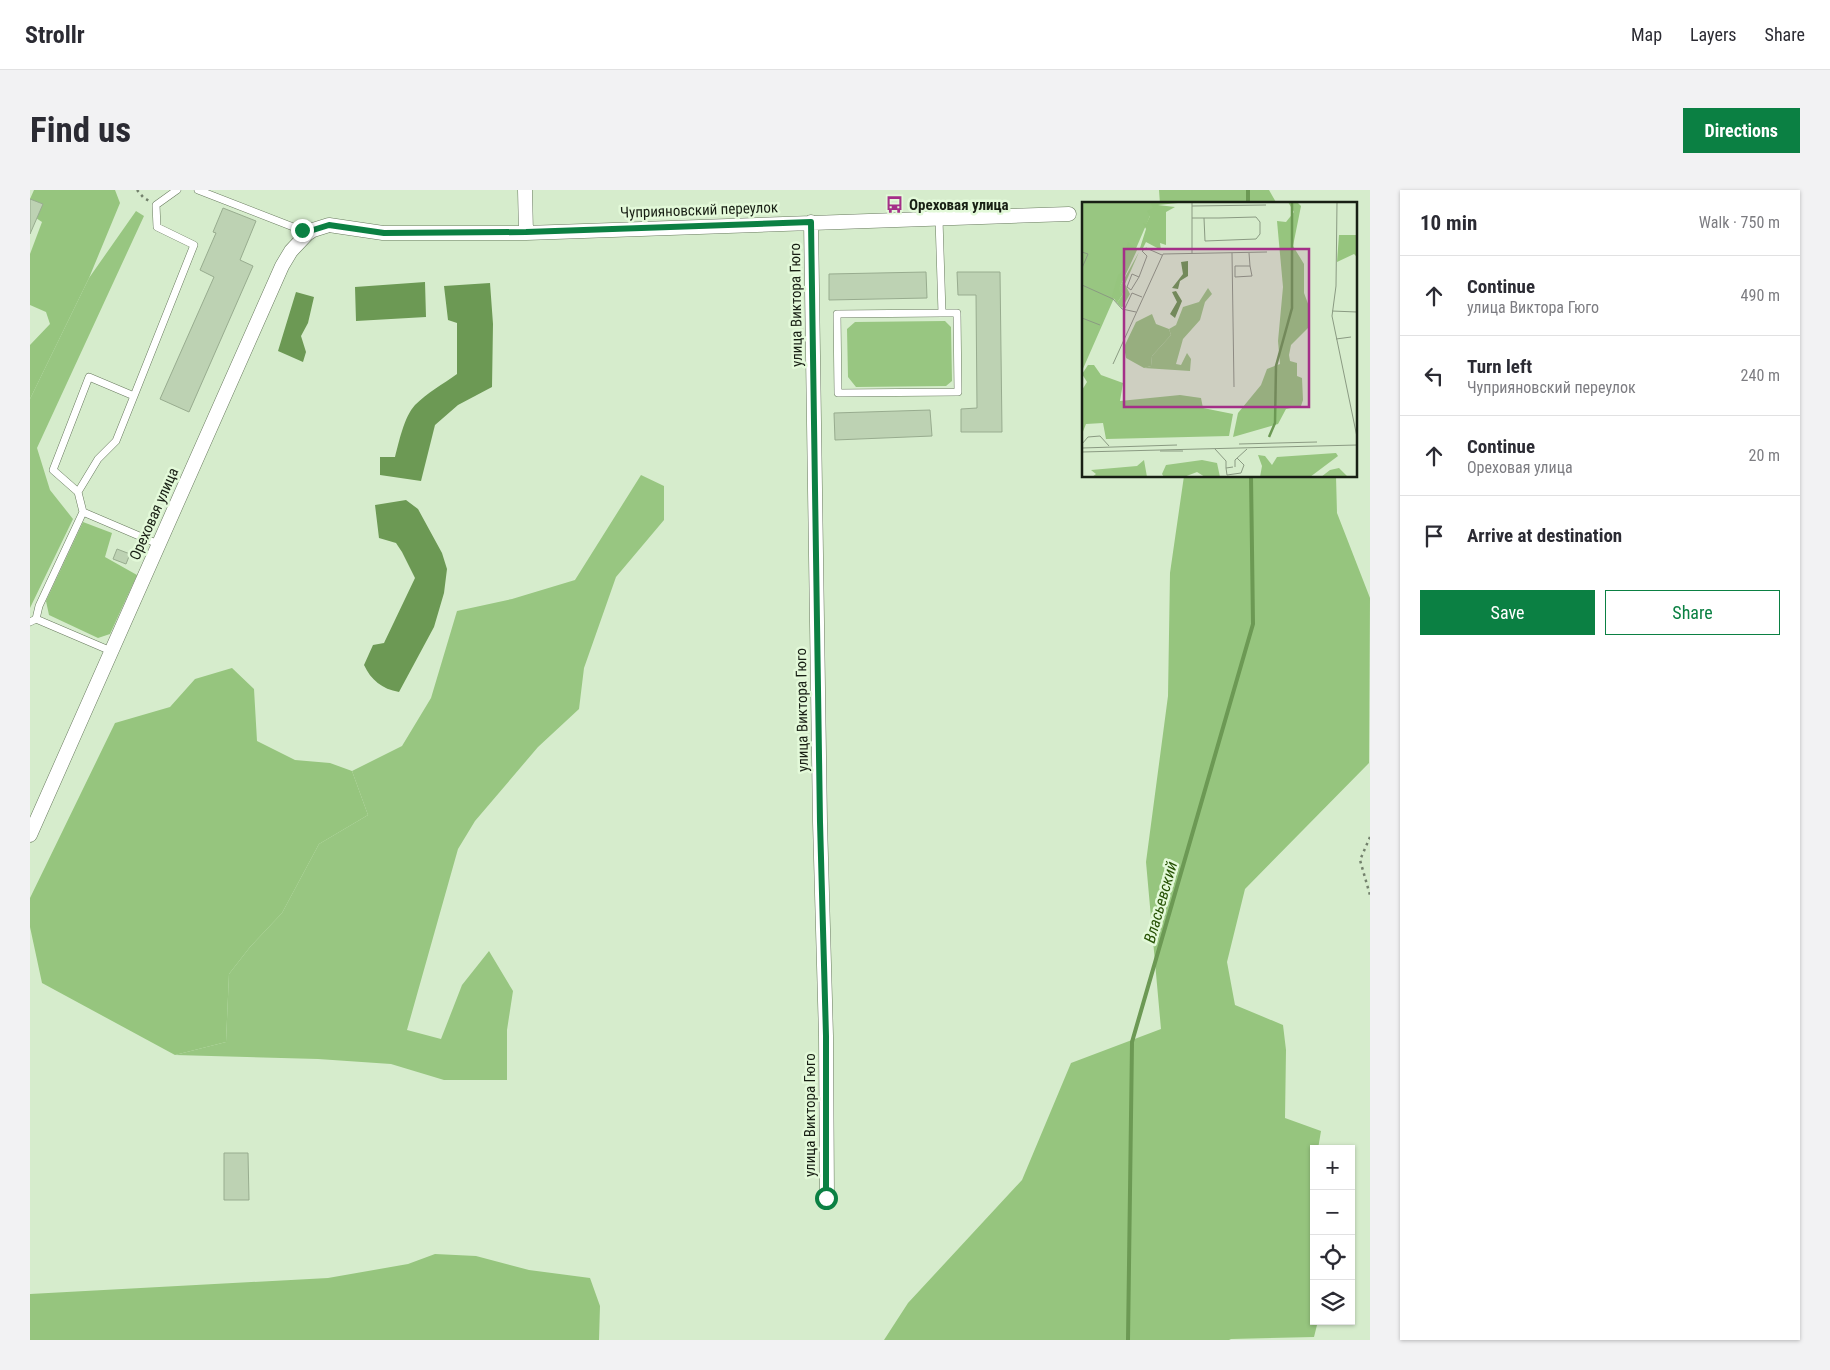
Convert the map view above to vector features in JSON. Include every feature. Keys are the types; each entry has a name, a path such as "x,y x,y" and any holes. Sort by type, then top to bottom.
{"street":[{"path":"525,190 526,232"},
{"name":"Чуприяновский переулок","path":"329,225 384,233 526,232 1069,214"},
{"name":"улица Виктора Гюго","path":"811,222 820,822 826,1036 826,1198"},
{"name":"Ореховая улица","path":"30,835 282,266 291,251 307,234 329,225"}],"lane":[{"path":"78,492 98,459 116,441 194,245 157,227 156,205 177,190"},
{"path":"198,190 302,230 307,234"},
{"path":"939,219 942,313"},
{"path":"942,313 957,313 958,392 838,393 837,314 942,313"},
{"path":"112,651 33,620 83,512 78,492 52,470 89,377 134,396"},
{"path":"83,512 158,544"}],"path":[{"path":"138,190 143,197 156,205"},
{"path":"1370,838 1360,860 1370,895"}],"shaded area":[{"path":"34,190 115,190 120,203 89,278 30,399 30,345 50,324 46,312 30,305 30,254 42,222 30,214 30,199"},
{"path":"1159,190 1269,190 1276,202 1160,202"},
{"path":"136,211 144,216 37,448 50,490 73,519 30,608 30,399 89,278"},
{"path":"425,282 426,317 356,321 355,287"},
{"path":"490,283 493,324 492,387 458,405 435,425 421,481 380,475 380,457 395,457 400,437 411,410 430,393 457,374 457,323 448,320 444,286"},
{"path":"296,292 314,297 308,323 301,336 306,352 303,362 278,351"},
{"path":"945,321 951,327 952,381 946,386 856,387 848,377 847,329 855,322"},
{"path":"641,475 664,486 664,520 616,577 584,668 579,709 538,747 475,821 458,849 407,1030 441,1039 462,985 489,951 513,991 507,1030 507,1080 444,1080 391,1064 318,1059 175,1055 226,1042 229,974 250,947 282,913 319,844 368,815 352,771 402,746 431,698 457,611 512,599 575,580"},
{"path":"1184,478 1336,478 1337,513 1370,598 1369,763 1245,889 1227,962 1235,1005 1283,1025 1286,1050 1285,1118 1321,1131 1319,1145 1310,1145 1310,1325 1317,1325 1314,1337 1229,1340 884,1340 908,1303 1022,1180 1071,1063 1161,1029 1146,862 1168,696 1170,573"},
{"path":"406,500 418,509 442,553 447,569 444,593 434,627 399,692 387,689 378,683 364,665 373,645 384,643 415,578 396,543 379,538 375,505"},
{"path":"83,522 112,533 105,557 137,575 110,634 98,638 49,615 46,601"},
{"path":"232,668 254,689 257,741 295,760 330,763 352,771 368,815 319,844 282,913 250,947 229,974 226,1042 175,1055 42,983 30,927 30,898 115,723 170,707 195,679"},
{"path":"435,1254 476,1256 529,1270 590,1278 600,1306 599,1340 30,1340 30,1294 328,1278 408,1264"}],"building":[{"path":"30,199 43,204 30,234"},
{"path":"223,208 256,221 240,260 253,266 189,412 160,399 214,277 200,270 216,233 213,232"},
{"path":"926,272 927,298 829,300 829,274"},
{"path":"957,272 1000,272 1002,432 961,432 961,409 977,408 976,295 958,295"},
{"path":"930,410 932,436 835,440 834,413"},
{"path":"117,549 130,554 126,564 113,559"},
{"path":"224,1153 248,1153 249,1200 224,1200"}],"waterway":[{"name":"Власьевский","path":"1248,190 1248,202"},
{"name":"Власьевский","path":"1128,1340 1132,1042 1253,624 1251,478"}],"place":[{"name":"Ореховая улица","path":"895,205"}],"route":[{"path":"302,230 307,234 329,225 384,233 526,232 811,222 820,822 826,1036 826,1198"}]}
